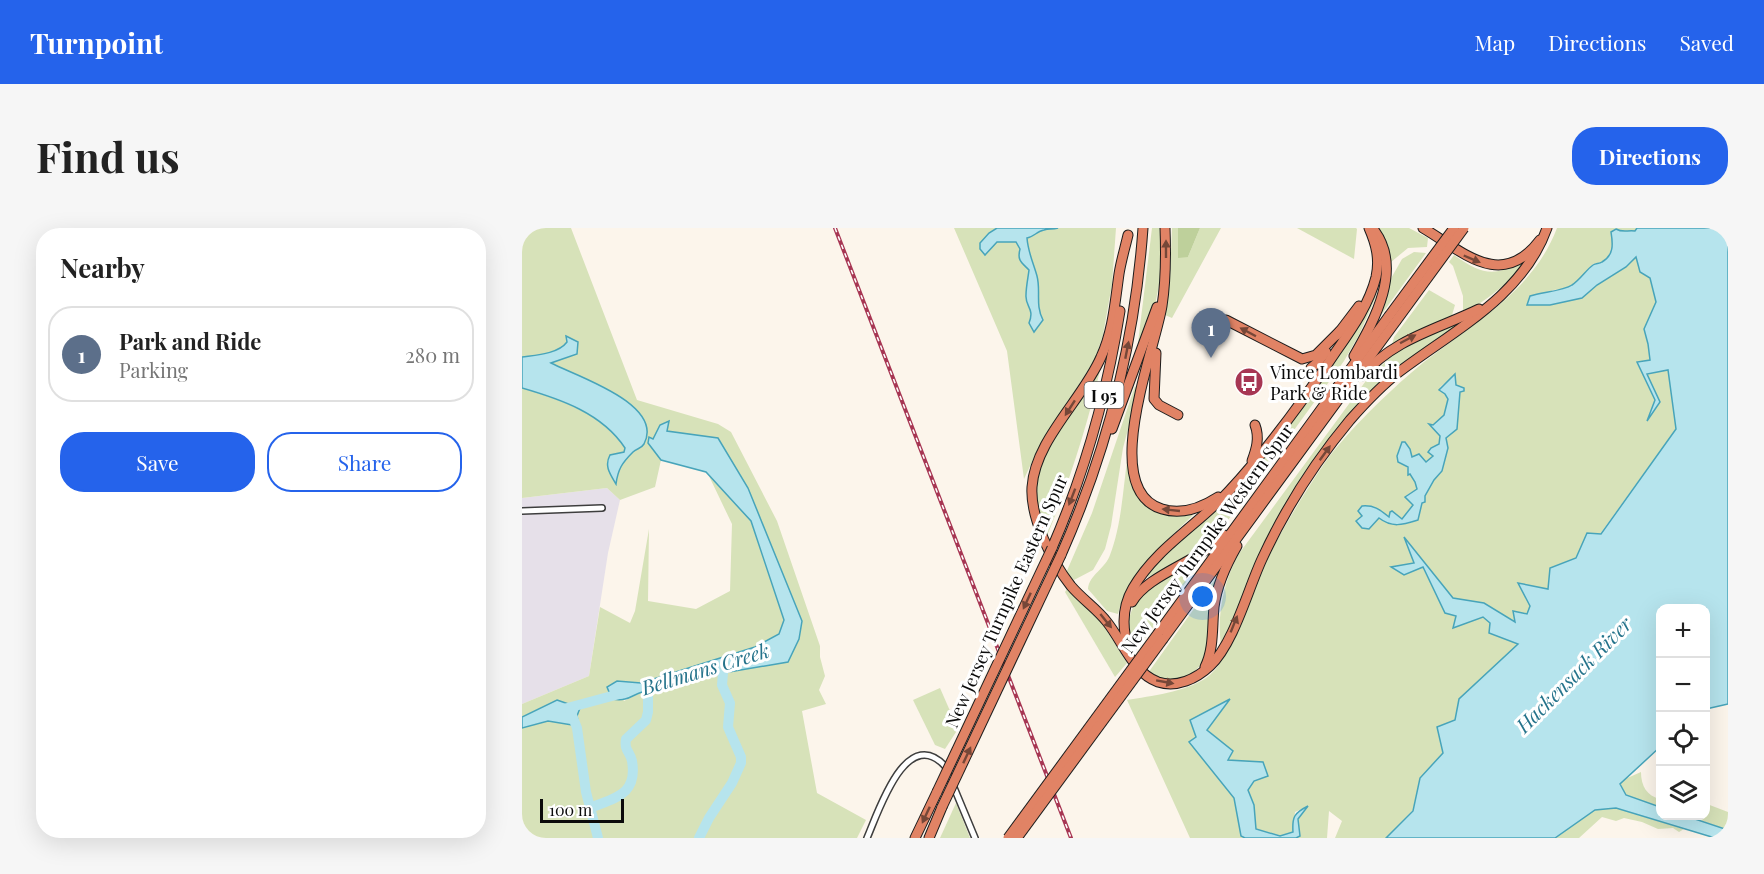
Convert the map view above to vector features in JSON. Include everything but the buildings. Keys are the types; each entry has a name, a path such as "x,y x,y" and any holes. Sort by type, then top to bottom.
{"highway":[{"name":"New Jersey Turnpike Eastern Spur","path":"928,838 1061,555 1095,467 1127,347 1143,228"},
{"path":"1166,228 1164,292 1159,324 1154,397 1159,405 1178,415"},
{"path":"1159,324 1135,421 1132,464 1138,490 1147,502 1156,507 1183,511 1211,501 1261,456 1325,368 1355,322 1375,279 1378,259 1371,228"},
{"path":"1330,397 1366,334 1386,282 1388,268 1386,253 1381,240 1371,228"},
{"path":"1423,228 1466,256 1492,265 1508,263 1522,257 1535,246 1547,229"},
{"name":"New Jersey Turnpike Western Spur","path":"1008,838 1262,504 1321,423 1454,228"},
{"name":"New Jersey Turnpike Western Spur","path":"1019,838 1330,397 1464,228"},
{"path":"1128,232 1119,271 1112,322 1102,355 1044,451 1035,471 1032,492 1038,523 1060,570 1105,620 1148,677 1167,684 1187,681 1214,662 1226,642 1263,557 1289,508 1318,462 1343,429 1367,401 1390,380 1482,312 1503,293 1532,261 1547,229"},
{"name":"New Jersey Turnpike Eastern Spur","path":"915,838 1052,548 1083,469 1101,408 1119,318 1128,232"},
{"path":"1095,467 1150,328 1165,271"},
{"path":"1311,368 1319,361 1370,292"},
{"path":"1321,423 1345,398 1367,369 1391,350 1420,333 1478,309 1503,293"},
{"path":"1226,320 1302,359 1316,355 1340,331"},
{"path":"1248,469 1257,443 1258,433 1255,425"},
{"path":"1124,618 1131,602 1140,590 1198,556 1218,541 1254,494 1273,476"},
{"path":"1133,660 1126,643 1124,618 1127,602 1144,573 1161,553 1223,498 1240,477"},
{"path":"1202,672 1210,656 1216,599 1221,579 1262,504"}],"street":[{"path":"522,511 602,508"},
{"path":"867,838 898,773 906,762 921,754 936,758 945,766 975,838"}],"shaded area":[{"path":"607,488 620,500 608,553 589,676 522,704 522,498"}],"green space":[{"path":"522,228 571,228 637,400 718,424 731,432 777,521 820,646 820,657 825,676 819,690 826,704 802,711 817,793 866,820 857,838 522,838 522,728 548,721 572,725 572,706 557,700 522,717 522,704 589,676 600,607 630,623 635,611 649,529 648,601 696,609 730,591 732,524 709,476 751,521 784,620 779,634 755,647 641,683 617,681 624,701 644,691 652,692 723,673 799,639 748,488 676,432 666,431 669,422 660,425 653,439 649,438 648,443 661,460 655,487 620,500 607,488 522,498 522,388 579,409 616,436 625,448 624,452 610,455 616,483 618,468 634,450 569,373 550,363 577,354 567,337 567,342 558,349 522,357"},
{"path":"954,228 1116,228 1112,284 1103,335 1095,359 1037,451 1024,479 1007,351"},
{"path":"1152,228 1161,228 1161,275 1155,305 1139,348 1138,343"},
{"path":"1172,228 1178,228 1178,257 1188,257 1200,228 1221,228 1172,318 1165,315 1170,278"},
{"path":"1178,228 1200,228 1188,257 1178,258"},
{"path":"1297,228 1356,228 1354,259"},
{"path":"1379,228 1409,228 1428,238 1427,247 1408,248 1391,262"},
{"path":"1557,228 1637,228 1635,231 1623,232 1616,229 1609,256 1602,262 1593,264 1578,281 1566,289 1553,290 1527,304 1550,305 1582,298 1597,285 1626,267 1636,257 1640,272 1650,278 1656,302 1644,329 1650,360 1637,363 1655,400 1648,418 1660,402 1647,374 1669,370 1676,429 1600,534 1587,533 1576,558 1550,568 1548,589 1530,606 1527,614 1515,622 1484,603 1453,598 1406,540 1415,563 1392,567 1422,566 1445,613 1483,617 1490,623 1490,633 1518,644 1459,699 1455,720 1443,753 1420,778 1413,810 1386,838 1335,838 1342,821 1329,811 1327,838 1296,838 1300,836 1298,819 1306,807 1295,812 1293,832 1280,836 1256,829 1254,805 1248,790 1254,781 1228,760 1232,751 1207,729 1228,700 1189,742 1234,798 1241,836 1245,838 1190,838 1127,700 1188,687 1206,678 1215,670 1238,629 1261,571 1292,515 1326,461 1346,436 1406,377 1478,322 1515,290 1532,272","holes":["1455,375 1456,386 1460,392 1457,429 1446,438 1448,448 1442,471 1425,496 1418,520 1406,524 1394,523 1379,517 1374,522 1356,521 1362,516 1362,506 1373,507 1389,517 1392,511 1402,519 1413,504 1407,495 1417,489 1414,479 1397,456 1402,443 1405,442 1412,457 1417,456 1426,462 1434,455 1428,453 1431,448 1439,444 1440,436 1430,424 1433,425 1444,415 1448,399 1440,387"]},
{"path":"1414,252 1426,253 1371,329 1389,282 1402,259"},
{"path":"1454,255 1474,268 1491,272 1507,269 1529,260 1499,290 1463,313 1463,296 1453,266 1449,262"},
{"path":"1381,274 1375,299 1344,361 1239,506 1217,534 1188,557 1148,577 1146,574 1190,530 1307,399"},
{"path":"1429,290 1455,305 1452,315 1392,345 1394,337"},
{"path":"1460,319 1466,320 1399,370 1313,464 1221,646 1222,599 1228,577 1238,555 1368,378 1395,353"},
{"path":"1101,366 1078,452 1047,536 1036,500 1037,478 1056,434"},
{"path":"1135,386 1138,392 1123,448 1111,526 1105,549 1093,570 1074,580 1066,573 1092,513"},
{"path":"1128,454 1133,483 1141,499 1147,505 1165,514 1193,515 1139,571 1123,598 1118,614 1107,611 1088,589 1091,580 1108,560 1114,543 1120,518"},
{"path":"1200,563 1134,653 1129,635 1129,619 1134,605 1155,584"},
{"path":"1221,571 1206,657 1203,662 1190,675 1179,680 1166,681 1148,673"},
{"path":"1067,589 1102,623 1127,663 1115,677 1065,592"},
{"path":"940,688 958,729 945,749 935,745 913,700"},
{"path":"1641,772 1642,782 1648,793 1656,797 1656,806 1626,795 1620,783"},
{"path":"956,803 970,838 940,838"},
{"path":"1710,805 1728,812 1728,830 1700,820 1710,820"},
{"path":"1616,808 1684,829 1679,832 1673,828 1658,829 1624,818 1616,821 1602,817 1579,838 1555,838 1595,810"}],"water":[{"path":"997,228 1058,228 1047,229 1027,238 1037,276 1039,309 1043,320 1034,332 1029,323 1031,314 1026,299 1029,270 1020,261 1020,249 1016,242 997,242 985,255 980,249 980,243"},
{"name":"Hackensack River","path":"1637,228 1728,228 1728,704 1710,708 1710,604 1656,604 1656,751 1620,784 1626,795 1656,806 1656,820 1698,820 1728,830 1728,838 1715,838 1616,808 1595,810 1555,838 1386,838 1413,811 1420,778 1443,753 1437,727 1455,720 1459,699 1518,644 1489,633 1490,623 1483,617 1453,628 1456,616 1445,613 1423,567 1404,575 1391,567 1414,563 1404,537 1453,598 1484,603 1515,622 1513,611 1527,614 1530,606 1518,583 1548,589 1550,568 1576,558 1587,533 1601,534 1676,429 1668,370 1647,374 1660,402 1647,421 1655,400 1637,362 1650,360 1644,329 1656,302 1650,278 1640,272 1636,257 1626,267 1597,285 1582,298 1550,305 1527,305 1530,296 1568,287 1593,265 1606,259 1612,249 1611,232 1616,229 1635,231"},
{"path":"566,336 578,342 577,354 551,363 615,393 642,416 647,430 642,447 633,452 623,463 616,484 608,470 608,459 610,455 624,452 625,448 616,436 605,425 579,409 522,388 522,357 558,349 567,342"},
{"path":"1455,374 1456,385 1464,388 1464,391 1460,392 1457,429 1446,438 1448,448 1442,471 1425,496 1418,520 1397,525 1379,518 1369,529 1362,528 1356,521 1362,516 1358,511 1362,506 1376,508 1389,517 1392,511 1402,519 1413,505 1405,497 1417,489 1415,482 1410,474 1408,475 1408,467 1398,462 1397,456 1402,442 1405,442 1412,457 1419,454 1426,462 1433,456 1428,452 1439,444 1440,436 1429,424 1433,425 1444,415 1448,399 1439,390"},
{"path":"669,421 667,431 718,438 748,488 802,621 799,639 788,662 723,673 652,692 641,692 625,699 612,699 607,687 617,681 641,683 755,647 779,634 784,620 751,521 706,472 661,460 648,443 649,437 653,439 660,425"},
{"path":"1230,699 1207,730 1233,751 1228,760 1263,762 1268,776 1254,781 1248,790 1254,805 1256,829 1280,836 1293,832 1295,816 1308,806 1298,819 1300,836 1296,838 1245,838 1241,836 1234,798 1189,742 1196,737 1190,720"},
{"path":"557,700 580,708 578,721 572,725 548,721 522,728 522,717"}],"waterway":[{"path":"699,838 732,783 741,763 741,757 728,727 730,703 722,685 723,673"},
{"path":"590,808 615,798 628,788 633,772 632,761 626,749 626,739 646,720 648,691"},
{"name":"Bellmans Creek","path":"560,710 623,693"},
{"name":"Bellmans Creek","path":"570,710 577,728 586,792 598,838"}],"railway":[{"path":"835,228 1071,838"}],"place":[{"name":"Park and Ride","path":"1211,358"},
{"name":"Vince Lombardi Park & Ride","path":"1249,382"}]}
